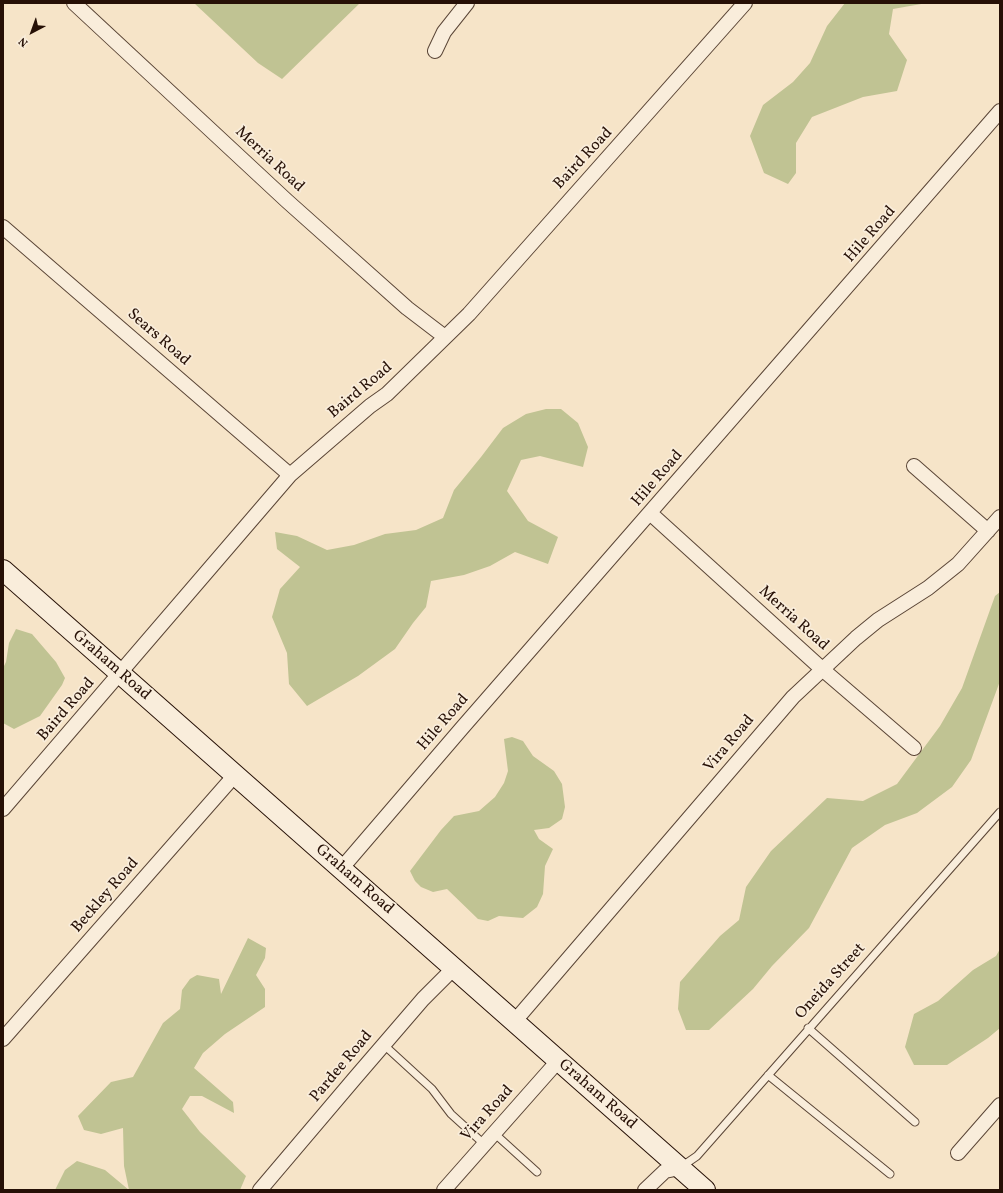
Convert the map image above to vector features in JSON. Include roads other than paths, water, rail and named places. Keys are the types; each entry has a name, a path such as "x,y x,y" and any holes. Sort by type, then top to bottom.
{"main road":[{"name":"Graham Road","path":"3,570 705,1190"}],"street":[{"name":"Merria Road","path":"74,3 287,201 407,308 445,337"},
{"path":"435,51 444,32 467,3"},
{"name":"Baird Road","path":"3,809 290,475 370,406 387,394 469,314 745,3"},
{"name":"Hile Road","path":"341,870 462,728 1000,111"},
{"name":"Sears Road","path":"3,227 290,475"},
{"path":"914,466 988,531"},
{"name":"Merria Road","path":"650,513 822,669 914,748"},
{"name":"Vira Road","path":"514,1022 793,697 822,669 878,620 944,576 958,564 1000,517"},
{"name":"Beckley Road","path":"3,1039 235,776"},
{"name":"Pardee Road","path":"260,1190 423,999 453,969"},
{"name":"Vira Road","path":"444,1190 558,1061"},
{"path":"958,1153 1000,1105"},
{"path":"645,1190 665,1171 680,1168"}],"lane":[{"name":"Oneida Street","path":"680,1168 697,1156 808,1028 1000,812"},
{"path":"808,1028 915,1122"},
{"path":"384,1045 432,1089 451,1114 484,1144"},
{"path":"768,1075 890,1174"},
{"path":"494,1133 537,1172"}]}
